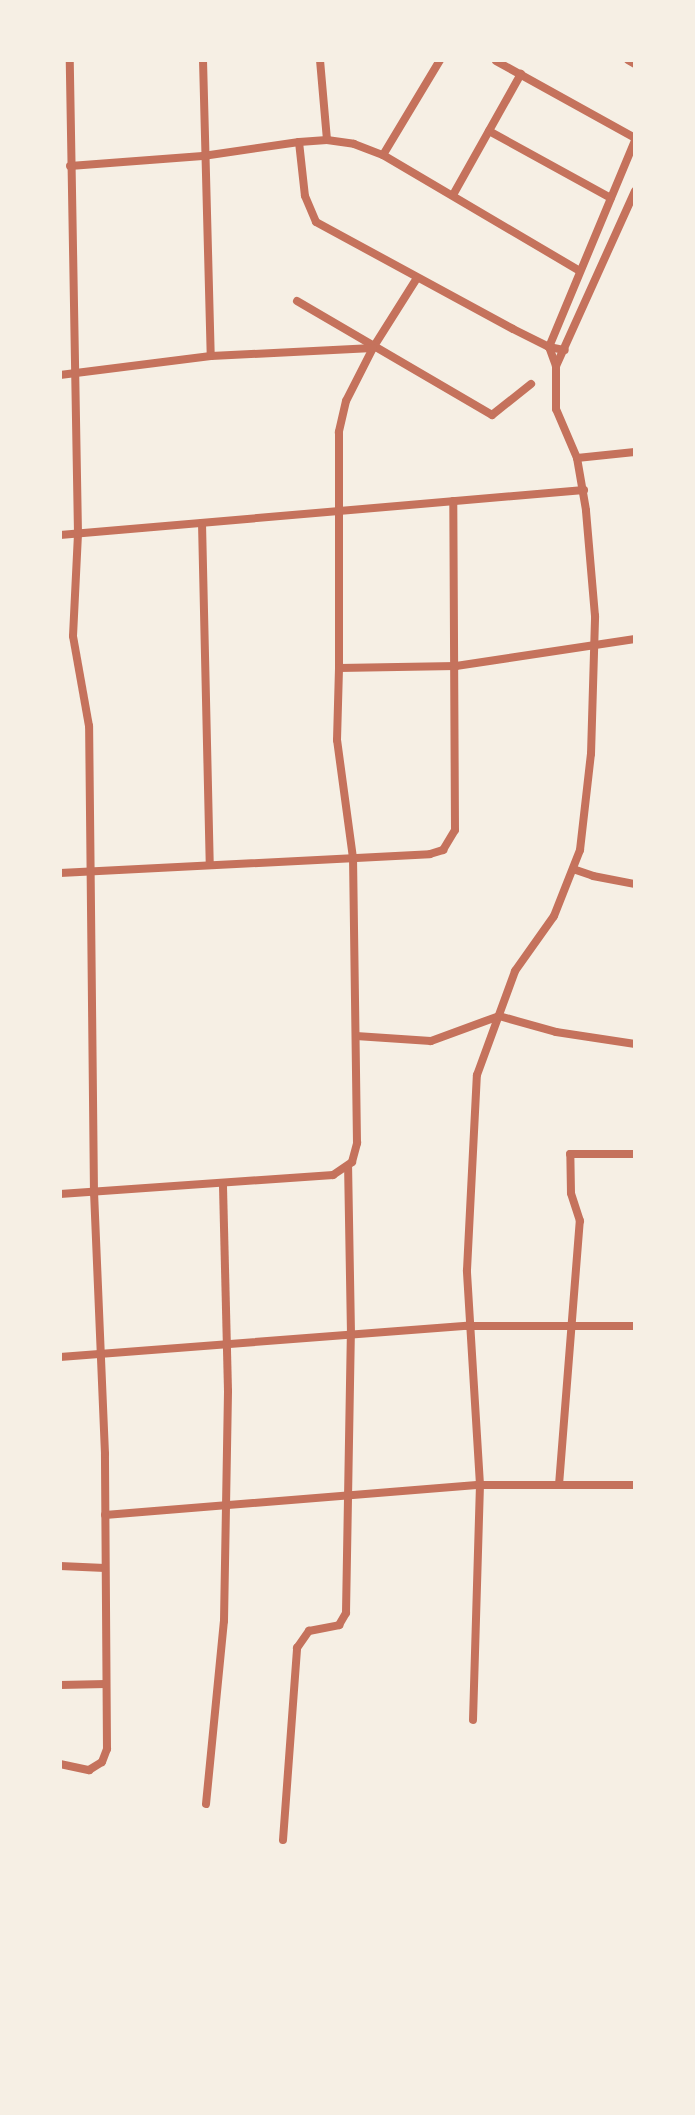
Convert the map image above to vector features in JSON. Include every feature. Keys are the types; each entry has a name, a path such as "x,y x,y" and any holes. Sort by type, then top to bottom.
{"street":[{"path":"60,1764 89,1770 102,1762 107,1749 103,1353 94,1194 88,871 89,726 73,636 78,534 70,60"},
{"path":"203,60 203,156 211,356"},
{"path":"320,60 327,140"},
{"path":"383,155 440,60"},
{"path":"628,60 635,64"},
{"path":"473,1720 480,1485 467,1326 467,1270 477,1075 515,971 554,916 580,850 591,754 594,645 584,490 577,458 556,409 556,366 549,347 578,270 635,139 496,61"},
{"path":"453,195 521,74"},
{"path":"489,131 611,198"},
{"path":"70,166 203,156 299,142 327,140 354,144 383,155 578,270"},
{"path":"299,142 305,196 316,222 549,347 565,350"},
{"path":"556,366 635,191"},
{"path":"283,1840 297,1648 309,1631 339,1625 344,1620 351,1334 348,1167 357,1143 353,858 337,740 339,432 346,401 373,348 417,278"},
{"path":"569,294 586,301"},
{"path":"297,301 492,415 531,384"},
{"path":"60,375 211,356 373,348"},
{"path":"577,458 635,452"},
{"path":"60,535 584,490"},
{"path":"60,873 430,854 443,850 455,830 453,501"},
{"path":"202,523 210,864"},
{"path":"339,668 456,666 635,639"},
{"path":"573,869 635,884"},
{"path":"356,1036 431,1041 499,1016 556,1032 635,1044"},
{"path":"559,1485 580,1221 571,1193 570,1154 635,1154"},
{"path":"60,1194 333,1175 348,1167"},
{"path":"206,1804 224,1621 226,1343 223,1183"},
{"path":"60,1357 467,1326 635,1326"},
{"path":"105,1515 290,1499 348,1498 480,1485 635,1485"},
{"path":"60,1566 105,1568"},
{"path":"60,1685 106,1684"}]}
